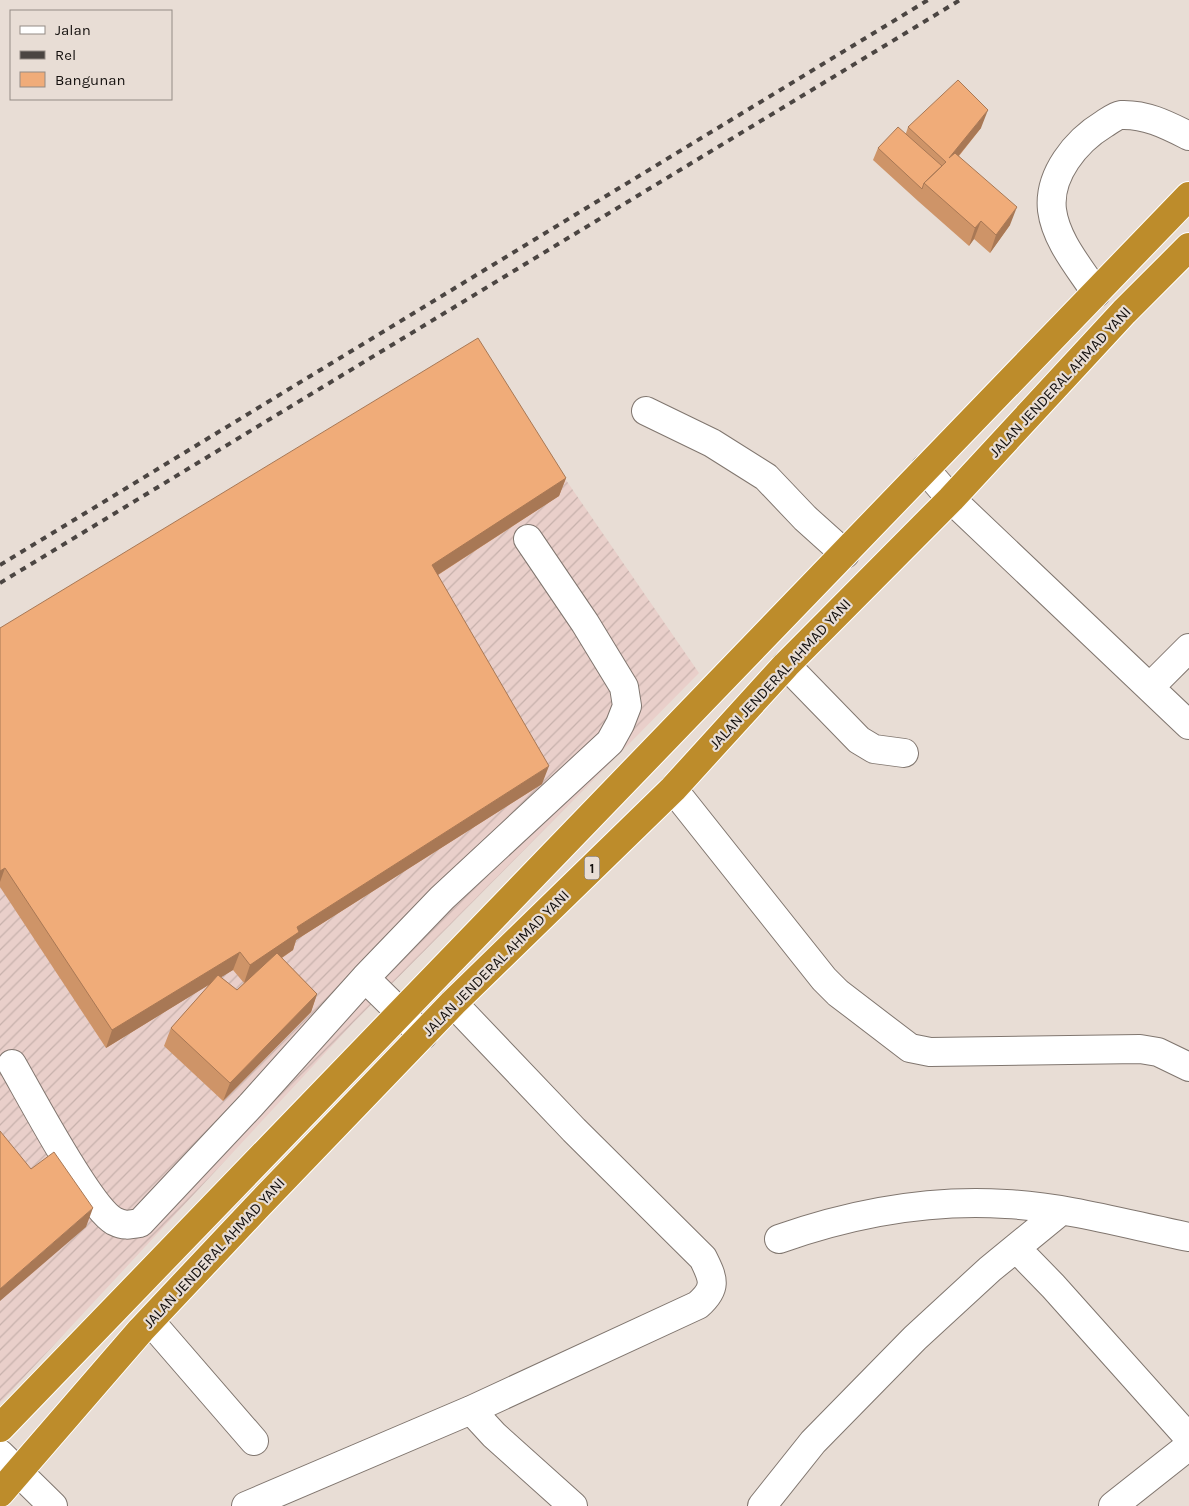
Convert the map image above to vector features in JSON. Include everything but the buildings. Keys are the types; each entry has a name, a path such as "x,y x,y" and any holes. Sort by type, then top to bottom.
{"highway":[{"path":"0,1428 1189,196"},
{"name":"JALAN JENDERAL AHMAD YANI","path":"0,1493 9,1463 150,1321 453,1002 673,789 786,665 951,499 1124,312 1189,247"}],"street":[{"path":"1096,293 1059,236 1052,210 1054,186 1067,158 1090,132 1119,115 1145,116 1189,136"},
{"path":"646,411 712,443 760,473 844,554"},
{"path":"925,470 951,499 1189,725"},
{"path":"12,1064 89,1194 112,1220 125,1226 140,1223 252,1105 365,978 442,898 610,742 627,706 624,687 586,623 528,539"},
{"path":"1150,687 1189,648"},
{"path":"786,665 858,740 874,749 904,753"},
{"path":"673,789 824,979 838,993 910,1048 930,1052 1149,1049 1189,1067"},
{"path":"365,978 423,1035"},
{"path":"246,1506 471,1410 698,1305 710,1294 713,1283 703,1258 574,1130 453,1002"},
{"path":"778,1239 818,1225 886,1209 917,1205 1007,1204 1061,1211 1189,1237"},
{"path":"762,1506 813,1442 915,1338 990,1269 1061,1211"},
{"path":"1016,1248 1053,1286 1189,1438"},
{"path":"150,1321 254,1441"},
{"path":"471,1410 494,1434 573,1506"},
{"path":"1113,1506 1189,1446"},
{"path":"9,1463 53,1506"}],"shaded area":[{"path":"475,348 699,673 353,1023 0,1403 0,640"}],"railway":[{"path":"0,565 928,0"},
{"path":"0,583 960,0"}]}
